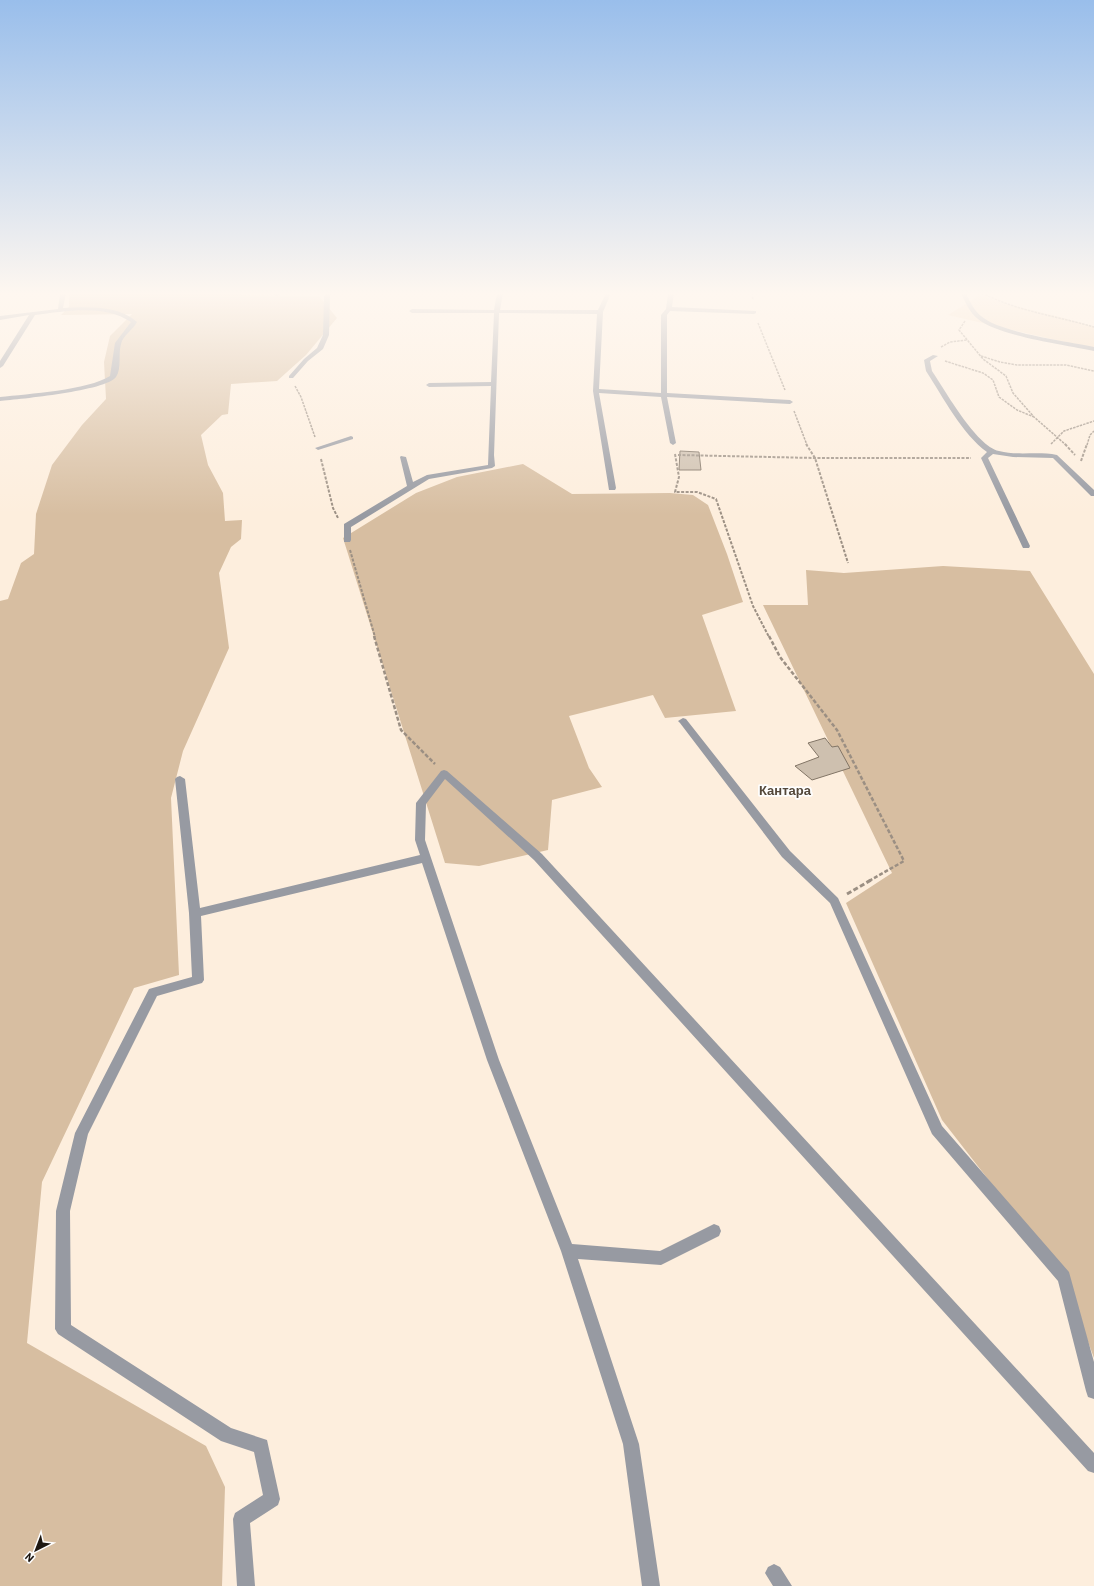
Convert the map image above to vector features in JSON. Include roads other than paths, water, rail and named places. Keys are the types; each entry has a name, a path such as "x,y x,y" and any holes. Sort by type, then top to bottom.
{"street":[{"path":"0,399 93,385 110,380 114,376 115,367"},
{"path":"291,377 300,367"},
{"path":"347,540 347,526 427,478 492,466 491,455 495,367"},
{"path":"597,367 596,392 612,488"},
{"path":"664,367 664,396 673,443"},
{"path":"928,367 929,371 978,442 991,452 1018,455 1055,456 1094,494"},
{"path":"429,385 494,384"},
{"path":"596,392 790,402"},
{"path":"318,448 351,438"},
{"path":"991,452 984,458 1026,546"},
{"path":"403,457 411,487"},
{"path":"683,721 786,854 834,901 937,1130 1064,1277 1094,1391"},
{"path":"651,1586 631,1444 568,1251 493,1060 420,840 421,803 444,773 538,857 1094,1465"},
{"path":"180,779 195,913 198,980 152,992 82,1133 63,1211 63,1329 227,1434 261,1446 272,1499 241,1520 246,1586"},
{"path":"195,913 425,858"},
{"path":"568,1251 661,1258 714,1231"}],"district":[{"name":"Кантара","path":"785,790"}]}
